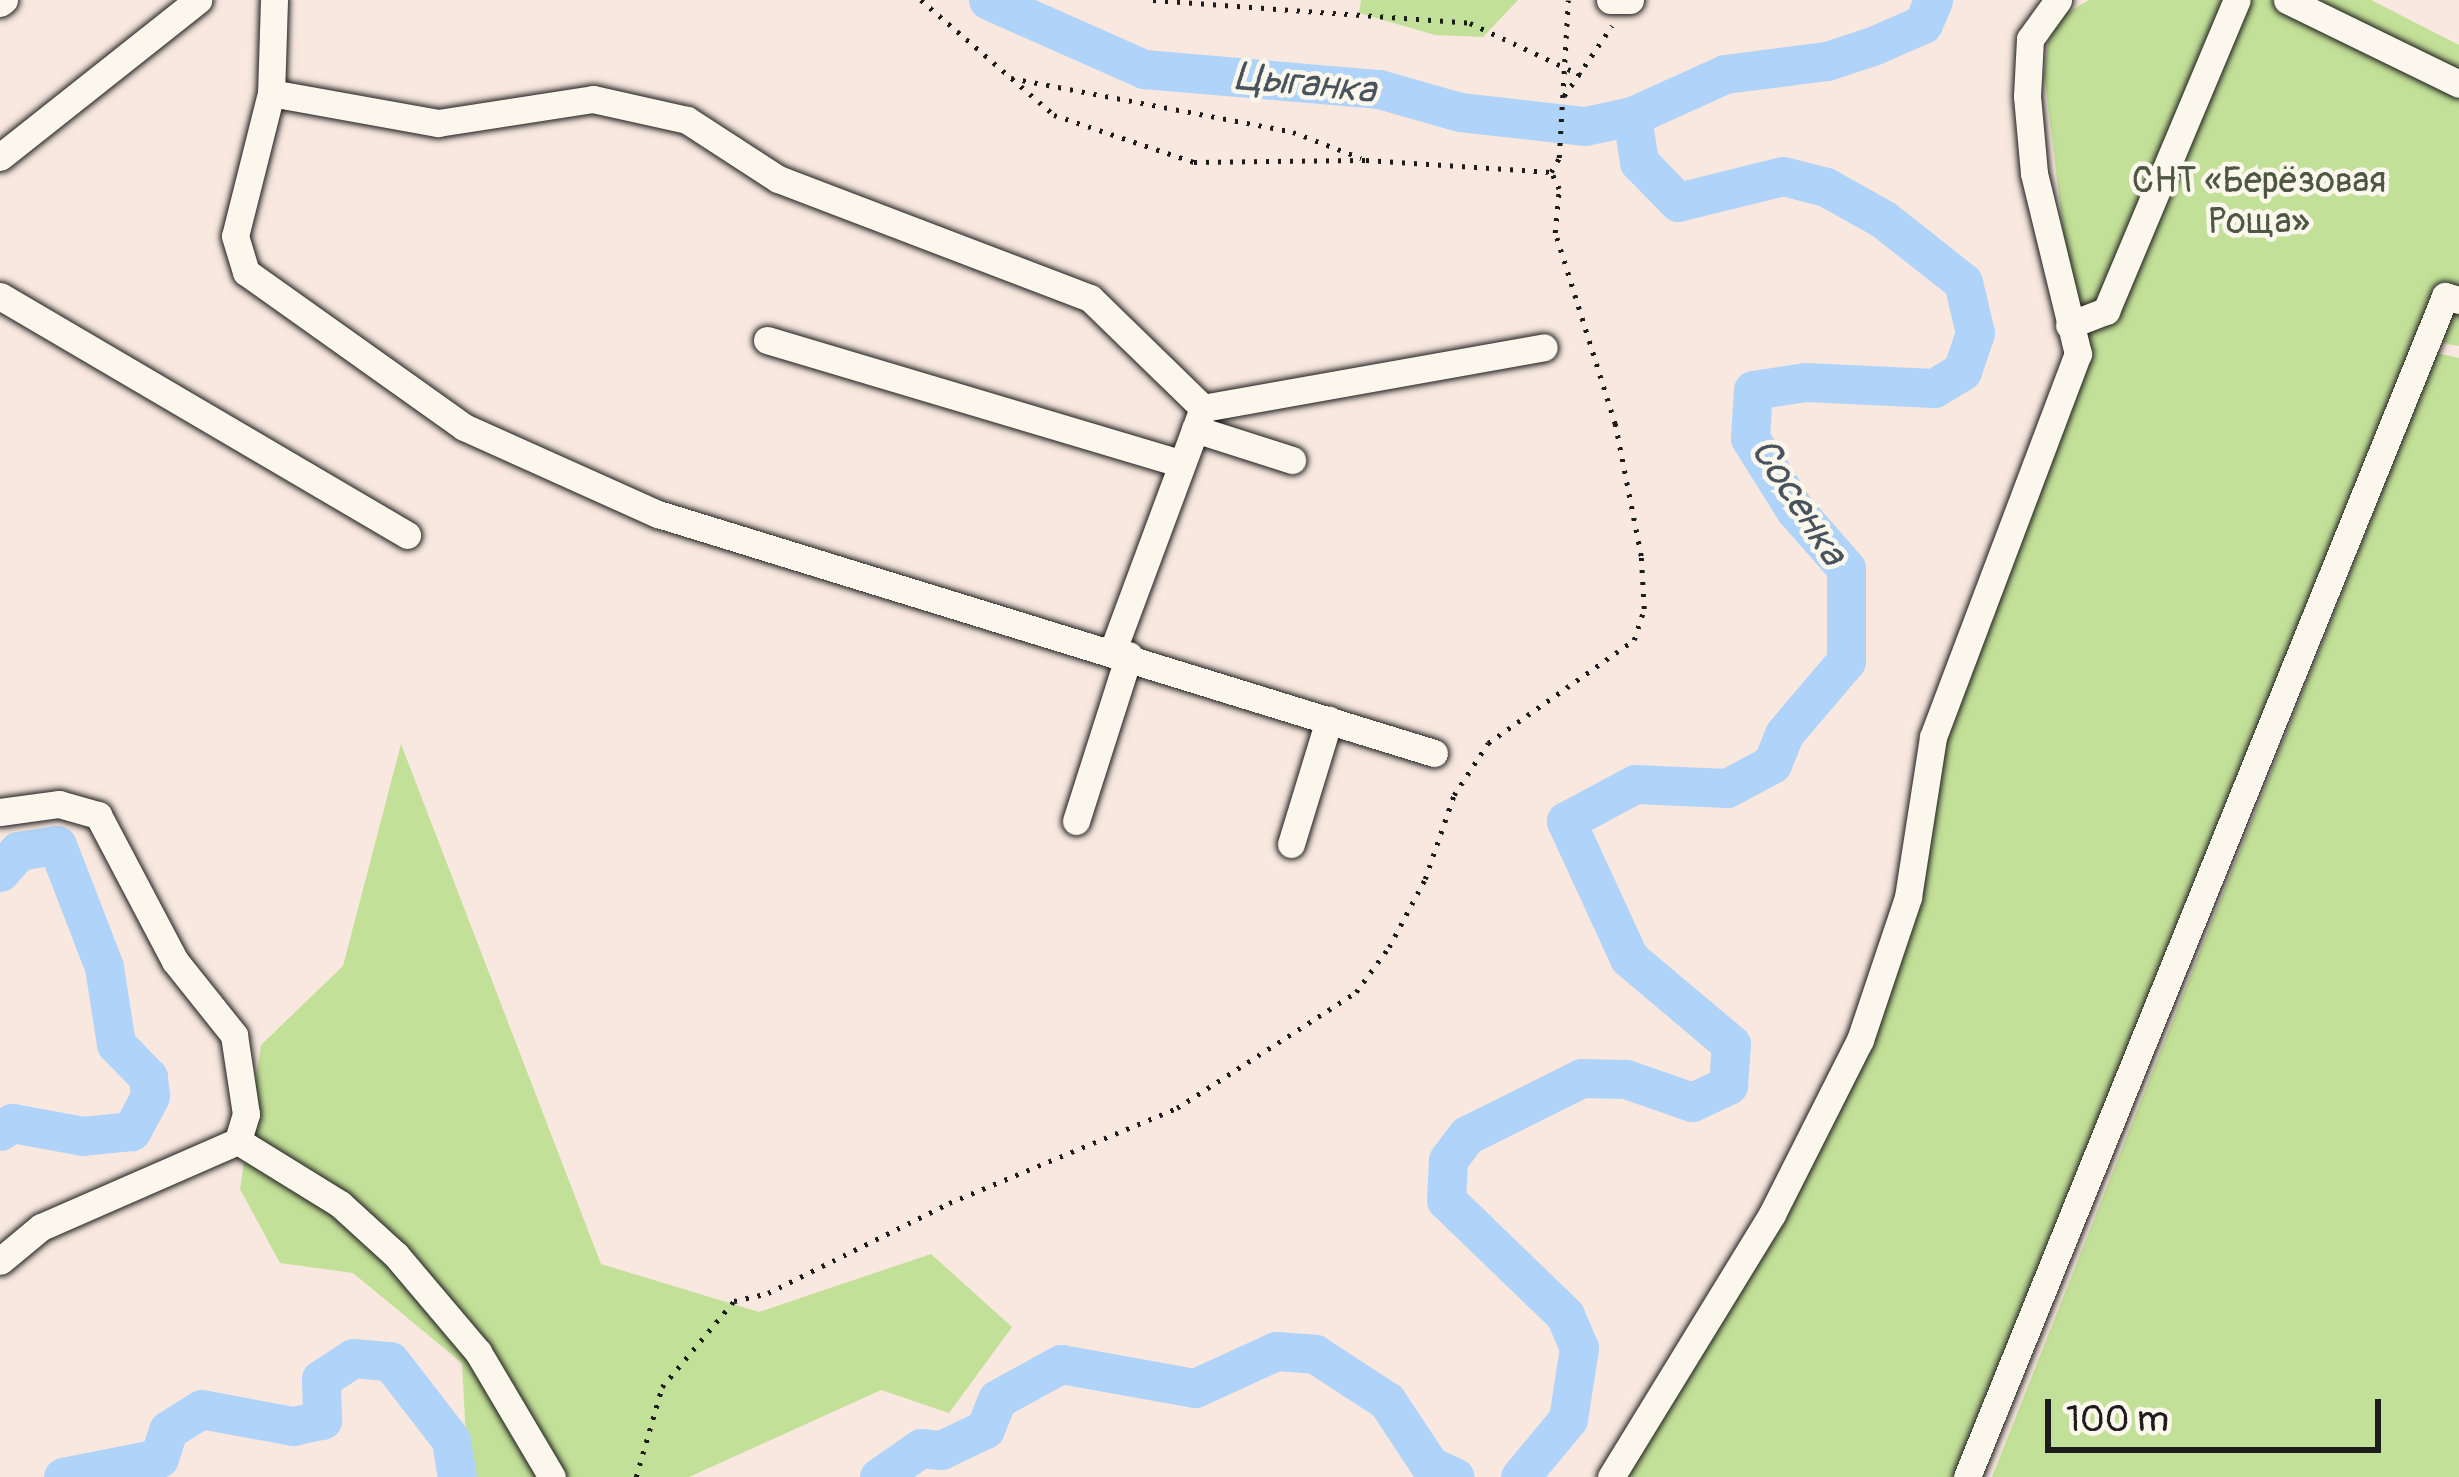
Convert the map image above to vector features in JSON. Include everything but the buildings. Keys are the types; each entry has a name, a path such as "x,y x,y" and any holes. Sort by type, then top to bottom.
{"street":[{"path":"0,158 198,0"},
{"path":"274,0 271,94 235,236 246,272 464,427 658,514 1121,652 1434,753"},
{"path":"1611,1477 1772,1214 1860,1040 1908,897 1933,737 2078,354 2034,173 2027,96 2030,39 2058,0"},
{"path":"2069,325 2106,311 2237,0"},
{"path":"2287,0 2459,84"},
{"path":"271,94 438,123 593,99 687,120 778,179 1090,298 1199,418 1292,460"},
{"path":"0,296 407,535"},
{"path":"1967,1477 2445,296 2459,300"},
{"path":"767,340 1182,464"},
{"path":"1199,418 1544,347"},
{"path":"1076,821 1121,652 1199,418"},
{"path":"1291,844 1329,720"},
{"path":"0,812 78,806 98,815 175,961 234,1035 246,1114 238,1141 41,1227 0,1261"},
{"path":"238,1141 340,1204 396,1255 478,1352 552,1477"}],"path":[{"path":"920,0 1054,115 1194,162 1366,160 1551,172"},
{"path":"1153,0 1470,23 1562,73 1581,75"},
{"path":"636,1477 662,1387 734,1301 768,1293 949,1203 1177,1108 1356,992 1398,930 1454,794 1488,743 1634,640 1644,609 1641,556 1616,424 1555,233 1559,189 1551,172 1564,96 1568,0"},
{"path":"1564,96 1623,1"},
{"path":"1008,77 1293,132 1366,160"}],"green space":[{"path":"1361,0 1518,0 1483,37 1435,35 1359,13"},
{"name":"СНТ «Берёзовая Роща»","path":"2089,0 2371,0 2459,45 2459,346 2415,338 1964,1477 1624,1477 1890,972 1940,736 2093,355 2073,309 2044,74 2051,22"},
{"path":"2437,353 2459,358 2459,1477 1992,1477"},
{"path":"401,744 601,1264 759,1312 931,1254 1012,1327 949,1413 881,1390 689,1477 468,1477 462,1363 353,1273 280,1263 240,1189 261,1045 343,966"}],"waterway":[{"name":"Цыганка","path":"988,0 1144,69 1379,89 1460,112 1585,126 1632,116"},
{"name":"Сосенка","path":"1520,1477 1568,1419 1579,1348 1565,1315 1446,1200 1448,1160 1467,1135 1582,1078 1626,1079 1692,1102 1728,1085 1731,1044 1629,958 1566,821 1635,784 1727,788 1772,764 1784,734 1846,661 1846,568 1795,510 1750,438 1753,390 1805,382 1934,388 1962,371 1975,333 1963,282 1883,219 1826,187 1783,176 1678,202 1639,162 1632,116 1725,74 1827,61 1875,45 1923,24 1933,0"},
{"name":"Сосенка","path":"0,872 18,851 57,845 104,967 116,1044 148,1077 150,1096 131,1131 83,1136 12,1123 0,1131"},
{"name":"Сосенка","path":"879,1477 921,1448 941,1450 985,1429 997,1399 1061,1364 1195,1388 1276,1351 1315,1354 1387,1401 1430,1466 1455,1477"},
{"name":"Сосенка","path":"63,1477 159,1458 168,1430 201,1409 293,1426 322,1420 321,1379 353,1358 390,1361 451,1440 457,1477"}]}
